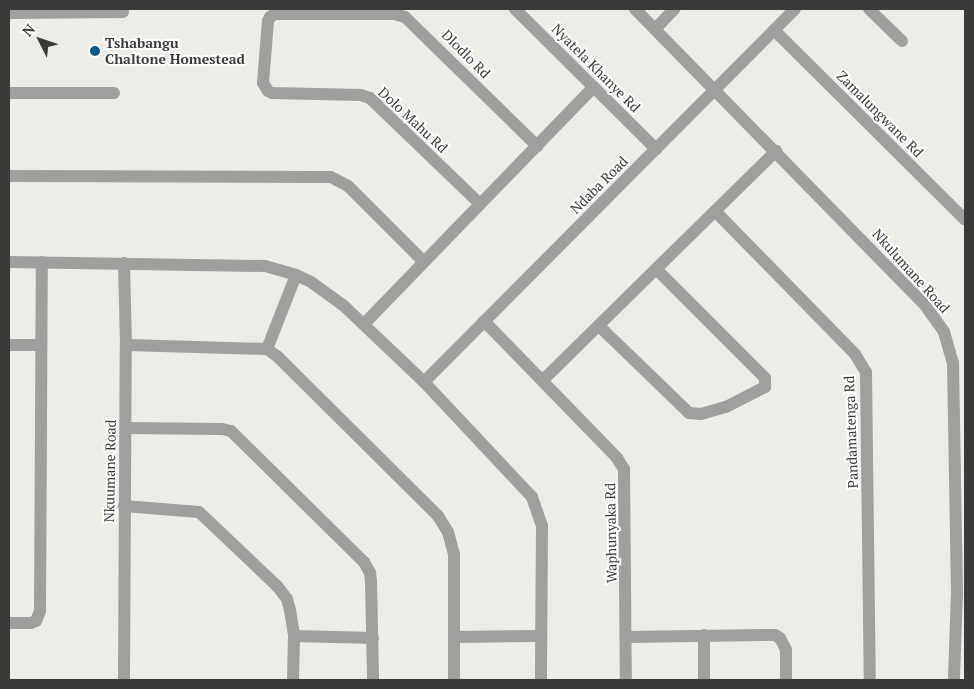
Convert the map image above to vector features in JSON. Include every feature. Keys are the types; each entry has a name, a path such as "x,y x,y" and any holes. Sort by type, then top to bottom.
{"street":[{"name":"Nyatela Khanye Rd","path":"515,9 656,149"},
{"name":"Nkulumane Road","path":"635,9 776,150 924,304 944,332 950,346 953,363 961,592 954,680"},
{"path":"655,29 674,9"},
{"name":"Ndaba Road","path":"424,382 795,9"},
{"path":"869,9 902,41"},
{"path":"9,13 123,12"},
{"name":"Dlodlo Rd","path":"270,17 275,14 394,14 405,17 537,146"},
{"name":"Dolo Mahu Rd","path":"270,17 268,21 264,83 268,91 272,93 361,95 370,98 480,204"},
{"name":"Zamalungwane Rd","path":"774,30 965,220"},
{"path":"364,324 594,87"},
{"path":"9,93 114,93"},
{"path":"544,380 776,150"},
{"path":"9,176 331,177 348,186 424,262"},
{"name":"Pandamatenga Rd","path":"715,211 855,354 866,372 870,680"},
{"path":"9,262 252,264 279,269 296,275 325,292 364,324 424,382 526,488 537,507 542,526 541,680"},
{"path":"9,623 31,623 36,621 40,611 40,345 42,262"},
{"name":"Nkuumane Road","path":"124,263 126,346 124,680"},
{"path":"599,326 690,413 701,414 726,407 765,387 765,378 656,269"},
{"path":"267,349 296,275"},
{"name":"Waphunyaka Rd","path":"484,321 544,380 617,458 624,469 626,680"},
{"path":"9,345 40,345"},
{"path":"126,346 267,349 278,357 443,523 450,538 454,554 454,680"},
{"path":"126,428 222,429 235,435 368,567 371,580 373,680"},
{"path":"124,506 193,511 204,516 282,592 290,610 294,636 293,680"},
{"path":"627,637 769,634 780,638 786,650 786,680"},
{"path":"704,635 704,680"},
{"path":"294,636 373,638"},
{"path":"455,637 541,636"}],"place":[{"name":"Tshabangu Chaltone Homestead","path":"95,51"}]}
